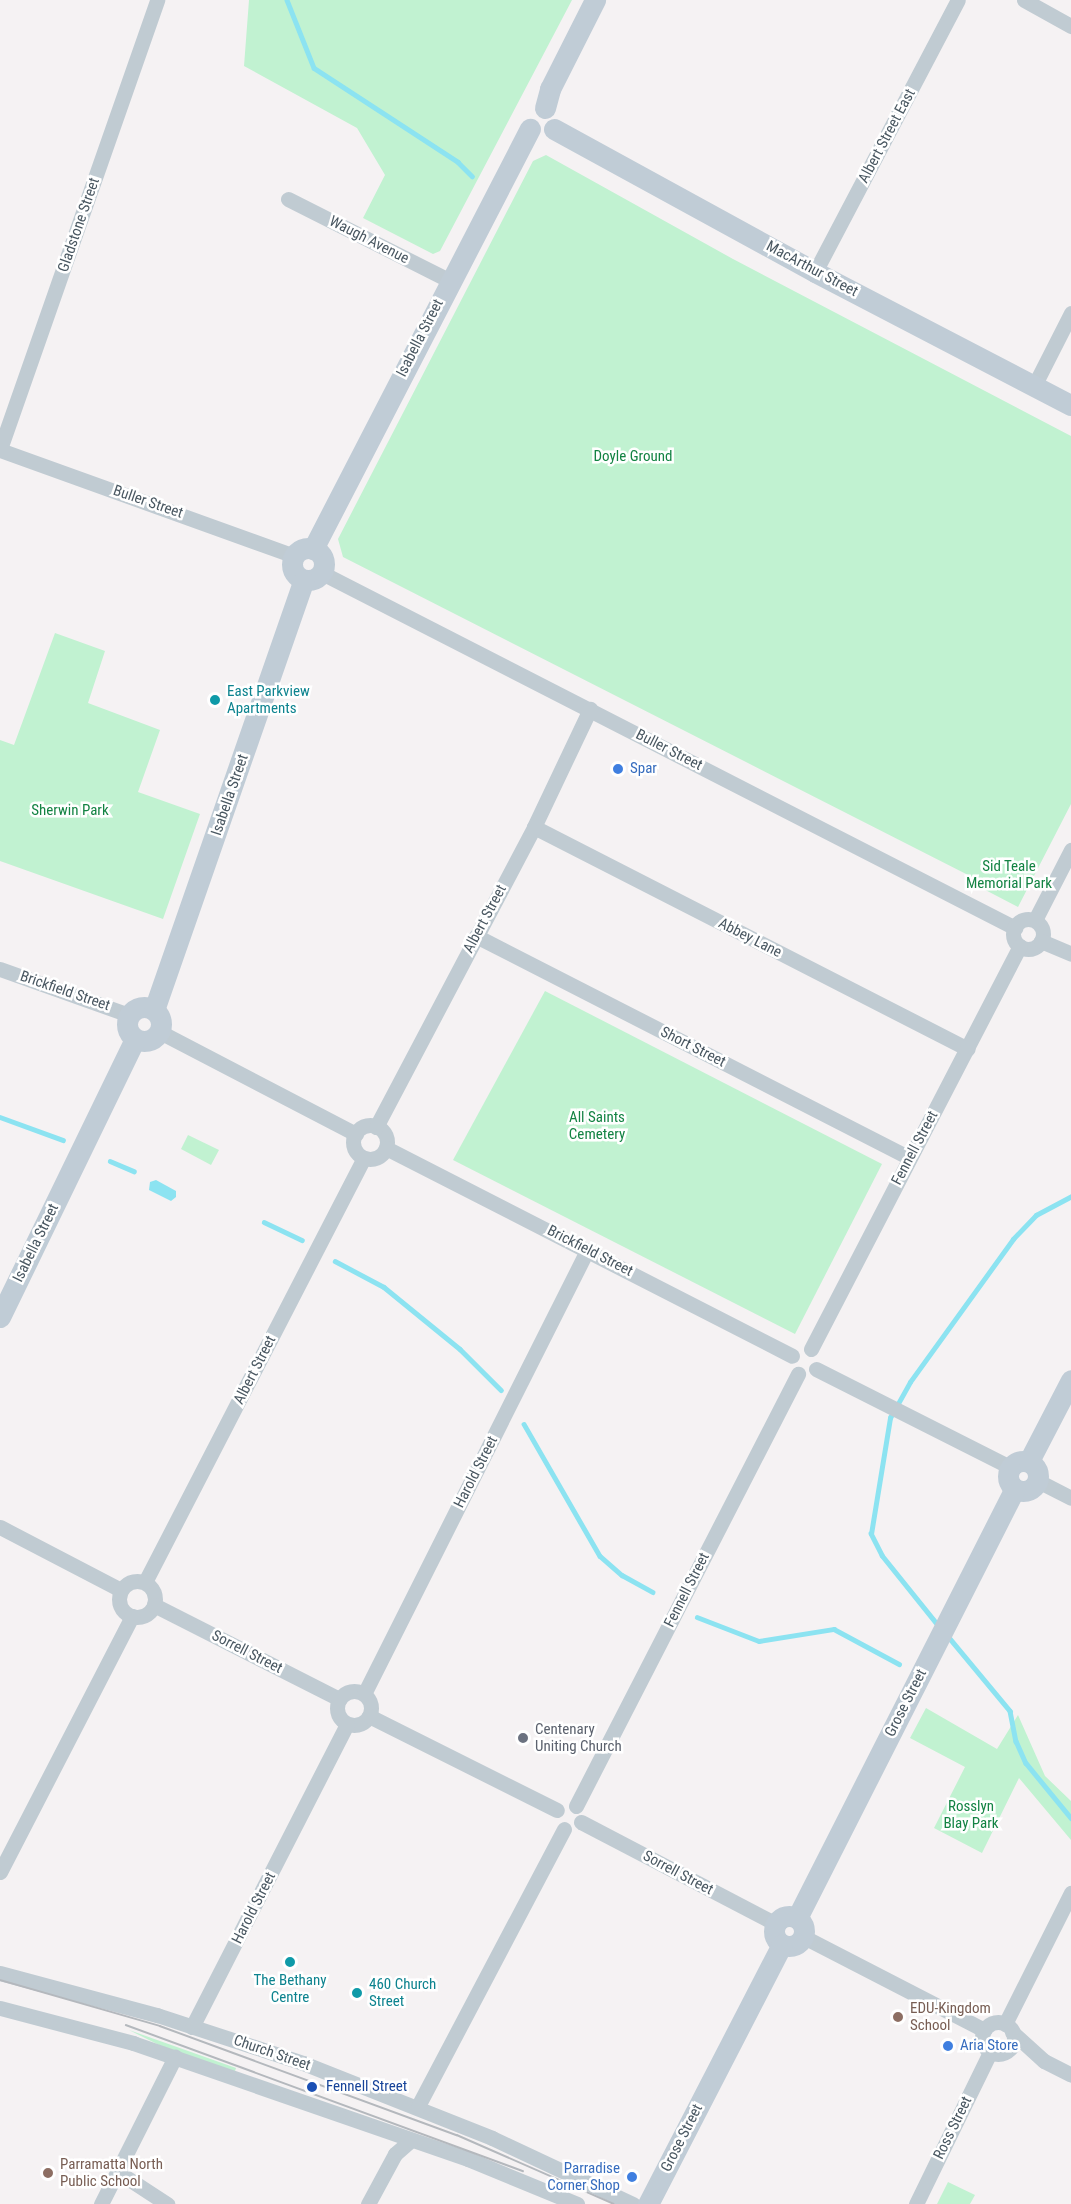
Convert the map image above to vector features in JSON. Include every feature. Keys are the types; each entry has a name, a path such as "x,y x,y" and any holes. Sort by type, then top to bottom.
{"street":[{"name":"Gladstone Street","path":"0,449 157,0"},
{"path":"545,108 550,89 595,0"},
{"name":"Albert Street East","path":"815,272 958,0"},
{"path":"1024,0 1071,26"},
{"path":"545,108 555,116 554,129 542,136 530,129 529,116 536,109 545,108"},
{"name":"Isabella Street","path":"304,552 530,129"},
{"name":"MacArthur Street","path":"554,129 815,272 1071,405"},
{"name":"Waugh Avenue","path":"288,199 450,281"},
{"path":"1034,386 1071,313"},
{"name":"Buller Street","path":"0,449 304,552"},
{"path":"304,552 323,559 313,576 293,570 304,552"},
{"name":"Buller Street","path":"313,576 590,709 1015,928"},
{"name":"Isabella Street","path":"154,1010 313,576"},
{"name":"Albert Street","path":"376,1126 534,827 590,709"},
{"name":"Abbey Lane","path":"534,827 967,1049"},
{"path":"1035,920 1071,850"},
{"path":"1023,920 1035,920 1043,929 1041,941 1032,948 1020,946 1014,938 1015,928 1023,920"},
{"name":"Short Street","path":"476,936 910,1158"},
{"path":"1041,941 1071,954"},
{"name":"Fennell Street","path":"811,1349 1020,946"},
{"name":"Brickfield Street","path":"0,969 129,1015"},
{"path":"138,1008 154,1010 161,1020 160,1032 146,1042 135,1039 128,1031 129,1015 138,1008"},
{"path":"160,1032 356,1134"},
{"name":"Isabella Street","path":"0,1317 135,1039"},
{"path":"376,1126 387,1138 386,1149 374,1159 364,1158 354,1145 356,1134 363,1127 376,1126"},
{"name":"Brickfield Street","path":"386,1149 792,1356"},
{"name":"Albert Street","path":"145,1582 364,1158"},
{"name":"Harold Street","path":"364,1694 587,1250"},
{"path":"800,1348 811,1349 819,1360 816,1369 808,1375 798,1374 791,1364 792,1356 800,1348"},
{"path":"816,1369 895,1409 1020,1464 1038,1472 1038,1481 1030,1490 1015,1489 1008,1479 1020,1464 1071,1380"},
{"name":"Fennell Street","path":"576,1806 798,1374"},
{"path":"1038,1481 1071,1498"},
{"name":"Grose Street","path":"799,1927 1015,1489"},
{"path":"0,1527 121,1590"},
{"path":"132,1581 145,1582 153,1590 154,1605 145,1615 132,1616 119,1604 121,1590 132,1581"},
{"name":"Sorrell Street","path":"154,1605 339,1699"},
{"path":"0,1872 132,1616"},
{"path":"350,1691 364,1694 370,1703 369,1716 359,1724 347,1724 338,1715 339,1699 350,1691"},
{"path":"369,1716 557,1810"},
{"name":"Harold Street","path":"192,2026 347,1724"},
{"path":"563,1805 576,1806 581,1813 581,1822 572,1830 564,1829 557,1824 557,1810 563,1805"},
{"name":"Sorrell Street","path":"581,1822 779,1934"},
{"path":"418,2106 564,1829"},
{"path":"1006,2052 1013,2043 1009,2028 1071,1893"},
{"path":"779,1934 785,1917 984,2030"},
{"name":"Grose Street","path":"648,2204 779,1934"},
{"name":"Church Street","path":"0,1973 192,2026 418,2106 633,2204"},
{"path":"0,2008 86,2028 175,2057 496,2170 577,2204"},
{"path":"1044,2061 1009,2028 991,2024 984,2030 982,2043 990,2052 1006,2052 1044,2061 1071,2075"},
{"name":"Ross Street","path":"916,2204 990,2052"},
{"path":"101,2204 175,2057"},
{"path":"368,2204 395,2154 410,2141"},
{"path":"117,2172 167,2204"}],"green space":[{"path":"249,0 572,0 440,251 433,254 363,218 385,175 357,128 244,66"},
{"name":"Doyle Ground","path":"546,155 733,259 1071,436 1071,804 1018,907 970,882 972,877 343,557 338,539 533,161"},
{"name":"Sherwin Park","path":"55,633 105,651 88,703 160,730 138,792 200,814 163,919 0,861 0,740 14,745"},
{"name":"All Saints Cemetery","path":"545,991 882,1164 795,1334 453,1160"},
{"path":"188,1135 219,1150 211,1165 181,1149"},
{"name":"Rosslyn Blay Park","path":"926,1708 997,1749 1018,1715 1045,1776 1071,1801 1071,1840 1019,1778 982,1853 934,1828 965,1767 910,1738"},
{"path":"129,2030 236,2068 234,2074 171,2051"},
{"path":"948,2182 975,2195 970,2204 937,2204"}],"water":[{"path":"156,1180 176,1191 176,1197 171,1201 149,1190 150,1182"}],"waterway":[{"path":"287,0 314,68 458,162 472,176"},
{"path":"0,1117 63,1140"},
{"path":"110,1161 134,1171"},
{"path":"939,1627 882,1556 871,1534 890,1418 910,1382 1013,1239 1036,1215 1071,1196"},
{"path":"264,1222 302,1240"},
{"path":"335,1261 384,1287 460,1349 501,1390"},
{"path":"524,1424 600,1556 622,1575 653,1592"},
{"path":"697,1617 759,1641 834,1629 899,1664"},
{"path":"947,1635 1010,1711 1016,1741 1026,1763 1071,1818"}],"tram line":[{"path":"0,1980 160,2026 457,2135 614,2204"},
{"path":"126,2025 523,2171"}],"place":[{"name":"East Parkview Apartments","path":"215,700"},
{"name":"Spar","path":"618,769"},
{"name":"Centenary Uniting Church","path":"523,1738"},
{"name":"The Bethany Centre","path":"290,1962"},
{"name":"460 Church Street","path":"357,1993"},
{"name":"EDU-Kingdom School","path":"898,2017"},
{"name":"Aria Store","path":"948,2046"},
{"name":"Fennell Street","path":"312,2087"},
{"name":"Parramatta North Public School","path":"48,2173"},
{"name":"Parradise Corner Shop","path":"632,2177"}],"park label":[{"name":"Sid Teale Memorial Park","path":"1009,874"}]}
